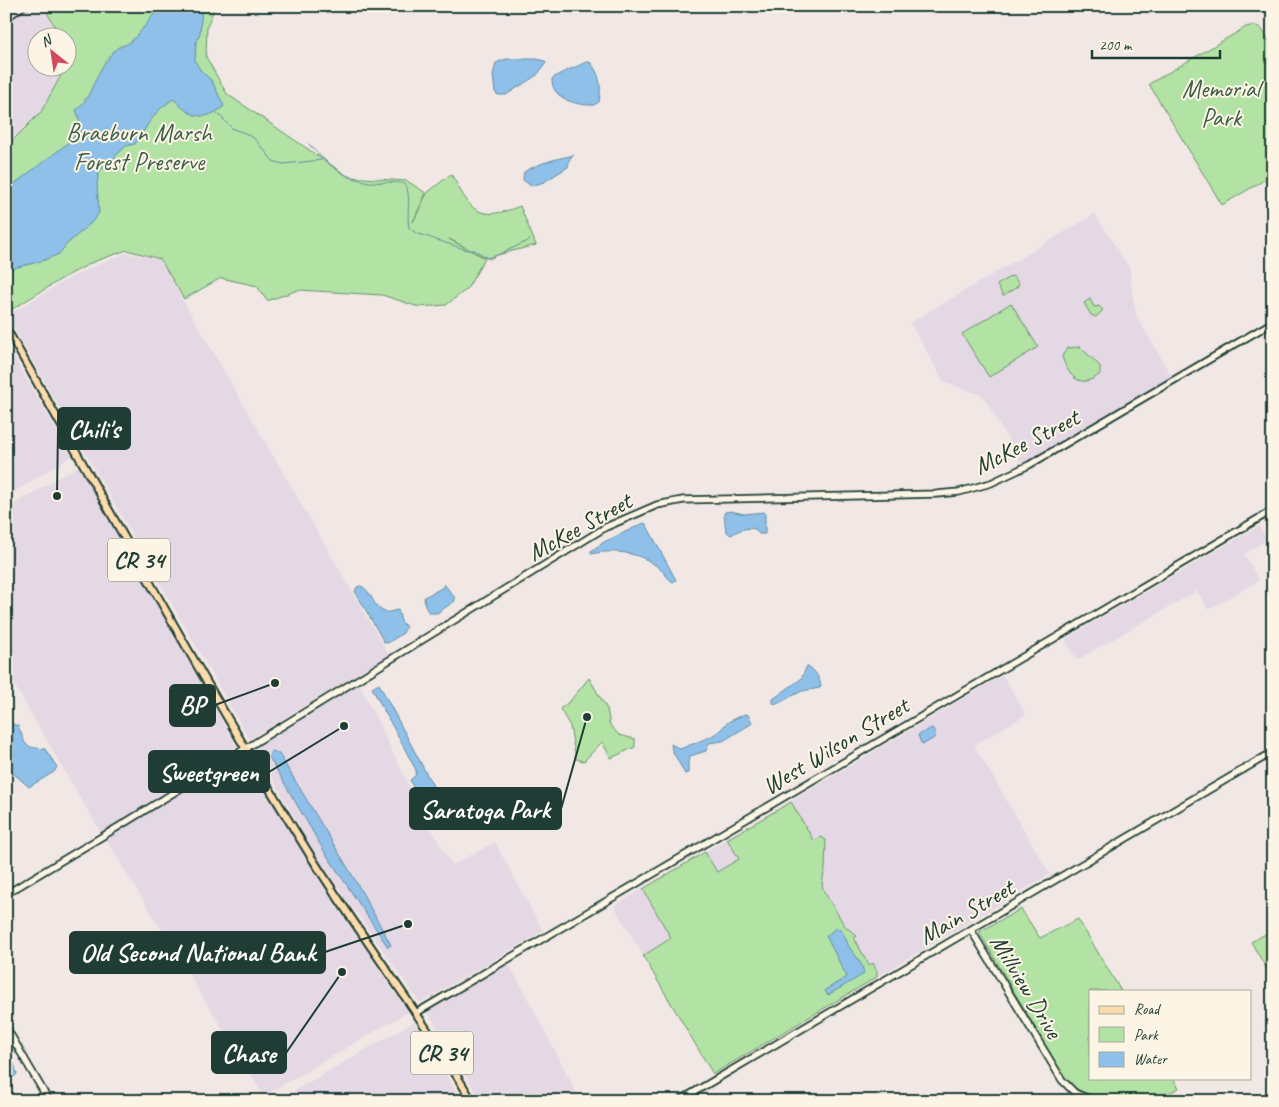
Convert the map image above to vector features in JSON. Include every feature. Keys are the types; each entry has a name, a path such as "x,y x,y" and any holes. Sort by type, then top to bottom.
{"main road":[{"name":"CR 34","path":"6,328 246,748 311,856 416,1012 472,1101"}],"street":[{"path":"6,18 24,6"},
{"name":"McKee Street","path":"6,894 612,524 657,505 683,500 915,496 959,492 975,488 999,480 1029,465 1273,322"},
{"name":"West Wilson Street","path":"416,1012 1273,510"},
{"name":"Main Street","path":"679,1101 1273,752"},
{"name":"Millview Drive","path":"971,930 1062,1080 1075,1092 1094,1101"},
{"path":"6,1027 49,1101"}],"shaded area":[{"path":"31,6 41,6 54,28 28,28 28,78 59,78 41,112 6,146 6,21"},
{"path":"1095,214 1130,269 1137,317 1173,378 1029,462 1021,462 983,396 944,382 910,323"},
{"path":"126,253 159,259 389,655 249,739 7,316 64,281"},
{"path":"6,344 72,456 6,497"},
{"path":"78,466 237,747 101,833 6,671 6,509"},
{"path":"1259,526 1267,540 1244,554 1259,580 1208,610 1197,591 1077,660 1065,639"},
{"path":"1003,675 1026,715 974,745 1050,874 713,1074 614,906"},
{"path":"359,683 422,812 452,865 495,842 543,931 420,1003 316,856 255,747"},
{"path":"243,754 332,900 408,1012 264,1096 105,838"},
{"path":"508,963 581,1101 481,1101 427,1011"},
{"path":"414,1022 462,1101 276,1101"}],"green space":[{"name":"Braeburn Marsh Forest Preserve","path":"43,6 215,6 207,27 206,57 227,94 349,177 407,181 426,193 413,222 427,193 451,174 466,199 473,208 479,211 499,213 520,206 536,245 486,258 449,239 485,258 467,289 446,305 419,307 382,295 298,290 267,301 257,286 221,278 184,299 160,259 127,250 93,262 6,313 6,147 41,112 60,78 78,78 78,28 56,28"},
{"name":"Memorial Park","path":"1254,25 1261,28 1273,47 1273,175 1222,205 1149,84 1246,27"},
{"path":"1011,276 1019,284 1003,296 997,285"},
{"path":"1090,299 1094,307 1099,306 1103,310 1096,317 1091,315 1084,303"},
{"path":"1011,303 1038,347 989,377 962,334"},
{"path":"1080,347 1100,366 1100,374 1087,381 1076,379 1072,375 1062,356 1067,348"},
{"path":"589,678 607,709 610,725 619,735 635,739 635,747 611,758 602,742 584,761 576,759 570,726 560,709 570,701"},
{"path":"791,802 814,841 821,837 826,840 823,890 845,926 857,936 854,938 869,965 873,963 877,971 877,977 713,1074 643,956 671,938 643,889 705,852 717,872 739,859 727,839"},
{"path":"1021,909 1040,938 1078,919 1120,990 1089,990 1089,1080 1174,1080 1179,1088 1153,1101 1112,1101 1083,1093 1067,1082 979,932"},
{"path":"1273,930 1273,980 1251,942"}],"water":[{"path":"159,6 202,6 195,61 201,71 212,81 224,106 210,115 198,116 185,110 174,99 167,104 152,119 135,144 126,146 99,172 97,184 99,213 92,222 66,245 59,254 42,261 6,270 6,190 67,144 80,130 76,110 85,101 100,70 115,50 129,43 137,35"},
{"path":"506,59 536,59 546,63 537,75 506,95 498,95 495,92 493,75 496,63"},
{"path":"586,62 590,62 599,80 599,102 594,105 567,100 556,92 553,86 552,79"},
{"path":"574,155 570,158 568,167 544,182 531,186 523,180 524,172 536,166"},
{"path":"731,511 744,514 763,512 765,514 765,534 759,534 755,529 749,528 740,530 732,535 729,534 726,530 724,514"},
{"path":"644,523 676,580 673,582 661,570 644,558 618,552 591,554 591,551 604,542"},
{"path":"444,584 455,598 455,601 437,613 429,613 425,606 424,597 442,588"},
{"path":"357,587 365,588 381,610 388,612 398,610 401,621 406,627 403,633 388,643 384,642 355,591"},
{"path":"807,666 816,674 821,685 820,688 802,691 777,704 773,703 773,699 801,679"},
{"path":"379,684 434,788 434,793 421,801 410,780 415,776 416,770 372,688"},
{"path":"745,714 748,715 752,722 751,724 723,741 709,743 706,751 690,756 688,773 685,774 672,750 671,744 680,749 710,737 728,722"},
{"path":"13,724 18,726 28,746 45,749 57,767 54,772 29,787 6,767 6,728"},
{"path":"932,728 935,732 934,738 924,744 921,743 918,735"},
{"path":"273,751 279,754 354,878 391,945 388,947 324,851 269,757"},
{"path":"836,928 844,934 848,945 861,963 864,974 828,995 825,990 847,977 826,936"},
{"path":"6,1053 14,1064 17,1074 13,1078 6,1077"}],"waterway":[{"path":"217,113 233,129 255,139 273,161 283,164 322,160"},
{"path":"309,144 329,164 351,177 370,182 405,184 409,200 409,228 416,233 467,250 475,250 489,259 530,240"}],"place":[{"name":"Chili's","path":"57,496"},
{"name":"BP","path":"275,683"},
{"name":"Saratoga Park","path":"587,717"},
{"name":"Sweetgreen","path":"344,726"},
{"name":"Old Second National Bank","path":"408,924"},
{"name":"Chase","path":"342,972"}]}
